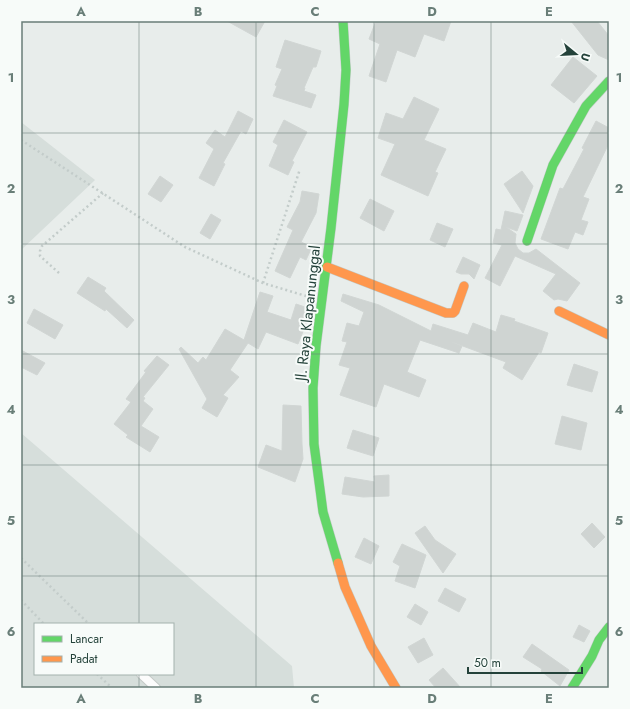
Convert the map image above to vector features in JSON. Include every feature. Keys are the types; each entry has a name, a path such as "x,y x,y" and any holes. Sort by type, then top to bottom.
{"street":[{"name":"Jl. Raya Klapanunggal","path":"344,21 346,70 344,104 340,156 316,346 314,444 323,512 345,587 371,646 396,688"},
{"path":"528,241 554,165 586,106 609,81"},
{"path":"326,267 446,313 453,313 455,311 464,286"},
{"path":"559,311 609,335"},
{"path":"572,688 609,626"}],"lane":[{"path":"142,675 156,688"}],"path":[{"path":"21,140 185,247 263,283 321,300"},
{"path":"263,283 300,169"},
{"path":"60,273 40,256 42,246 103,193"},
{"path":"21,558 88,623"},
{"path":"21,600 43,623"},
{"path":"98,675 112,688"}],"shaded area":[{"path":"21,122 95,180 21,250"},
{"path":"21,433 292,666 294,688 21,688"}],"building":[{"path":"227,21 265,21 256,37"},
{"path":"376,21 451,21 444,41 424,34 415,57 397,50 386,82 369,76 380,44 369,39"},
{"path":"571,21 597,21 609,36 609,60 598,55"},
{"path":"285,40 321,51 316,67 313,67 304,88 304,91 316,95 311,108 273,96 277,86 275,85 282,69 276,67"},
{"path":"573,57 597,76 574,103 551,85"},
{"path":"414,97 439,109 424,140 446,149 435,172 438,173 428,196 381,175 395,144 378,138 386,113 403,119"},
{"path":"238,111 253,119 246,134 241,131 223,163 225,164 214,186 199,178 214,149 206,143 215,130 225,137"},
{"path":"284,120 307,132 292,161 294,162 288,175 269,166 278,145 273,142"},
{"path":"596,121 609,128 609,143 583,197 589,199 581,220 588,222 583,235 575,232 568,249 541,239 560,188 563,189 584,149 582,148"},
{"path":"522,171 533,186 523,213 504,184"},
{"path":"160,176 173,185 161,202 148,194"},
{"path":"302,191 319,194 316,213 301,242 312,247 306,260 300,257 290,278 275,271 293,230 287,227 300,202"},
{"path":"370,199 394,211 384,231 360,218"},
{"path":"505,211 523,215 517,231 506,227 516,234 515,243 518,249 523,253 529,253 536,249 580,283 567,301 558,299 554,300 543,291 556,274 515,256 500,286 485,278 502,245 493,243 496,229 501,230"},
{"path":"211,214 221,220 210,239 200,233"},
{"path":"437,223 453,229 445,247 430,240"},
{"path":"463,257 480,265 474,279 469,274 461,274 456,272"},
{"path":"88,277 106,288 104,291 134,320 127,328 106,309 105,311 77,293"},
{"path":"260,292 273,296 267,312 291,320 296,304 308,308 306,324 298,344 266,332 258,349 248,343 230,370 239,377 223,395 228,398 217,417 202,408 207,399 179,349 181,347 198,363 203,357 206,360 225,329 244,340"},
{"path":"343,294 379,305 431,331 433,324 468,335 473,323 496,332 501,315 515,319 514,321 548,333 541,353 539,352 522,380 503,368 506,362 452,342 462,346 459,353 420,340 407,372 426,380 419,397 384,384 376,407 340,395 350,368 339,365 347,342 342,341 347,323 359,326 364,312 341,301"},
{"path":"34,309 63,325 55,339 27,323"},
{"path":"21,350 45,363 37,375 21,367"},
{"path":"157,356 169,365 143,397 145,398 143,401 153,409 141,426 159,437 150,452 126,437 128,435 114,424 131,402 126,399 146,372 144,371"},
{"path":"574,364 598,372 592,392 567,385"},
{"path":"283,405 301,406 303,459 295,482 258,467 266,445 282,451"},
{"path":"562,416 587,423 581,450 555,444"},
{"path":"353,430 379,438 373,456 347,448"},
{"path":"389,475 389,496 363,497 342,494 345,477 375,482 374,476"},
{"path":"592,523 605,537 594,548 581,534"},
{"path":"425,526 435,540 456,554 443,573 415,533"},
{"path":"364,538 379,546 371,564 355,557"},
{"path":"402,544 426,555 415,588 395,581 400,566 393,562"},
{"path":"445,588 466,599 459,612 438,601"},
{"path":"415,604 428,612 421,625 407,617"},
{"path":"579,625 590,631 584,642 573,637"},
{"path":"424,638 433,655 418,663 408,647"},
{"path":"532,644 569,670 560,686 541,671 542,669 523,657"},
{"path":"443,668 461,688 436,688 429,680"}],"traffic: fast":[{"path":"338,563 323,512 314,444 313,388 316,346 331,228 344,104 346,70 343,21"},
{"path":"527,241 553,165 586,106 609,81"},
{"path":"572,688 592,656 599,640 609,627"}],"traffic: slow":[{"path":"327,267 446,313 453,313 455,311 464,286"},
{"path":"559,311 609,335"},
{"path":"338,563 345,587 371,646 396,688"}]}
